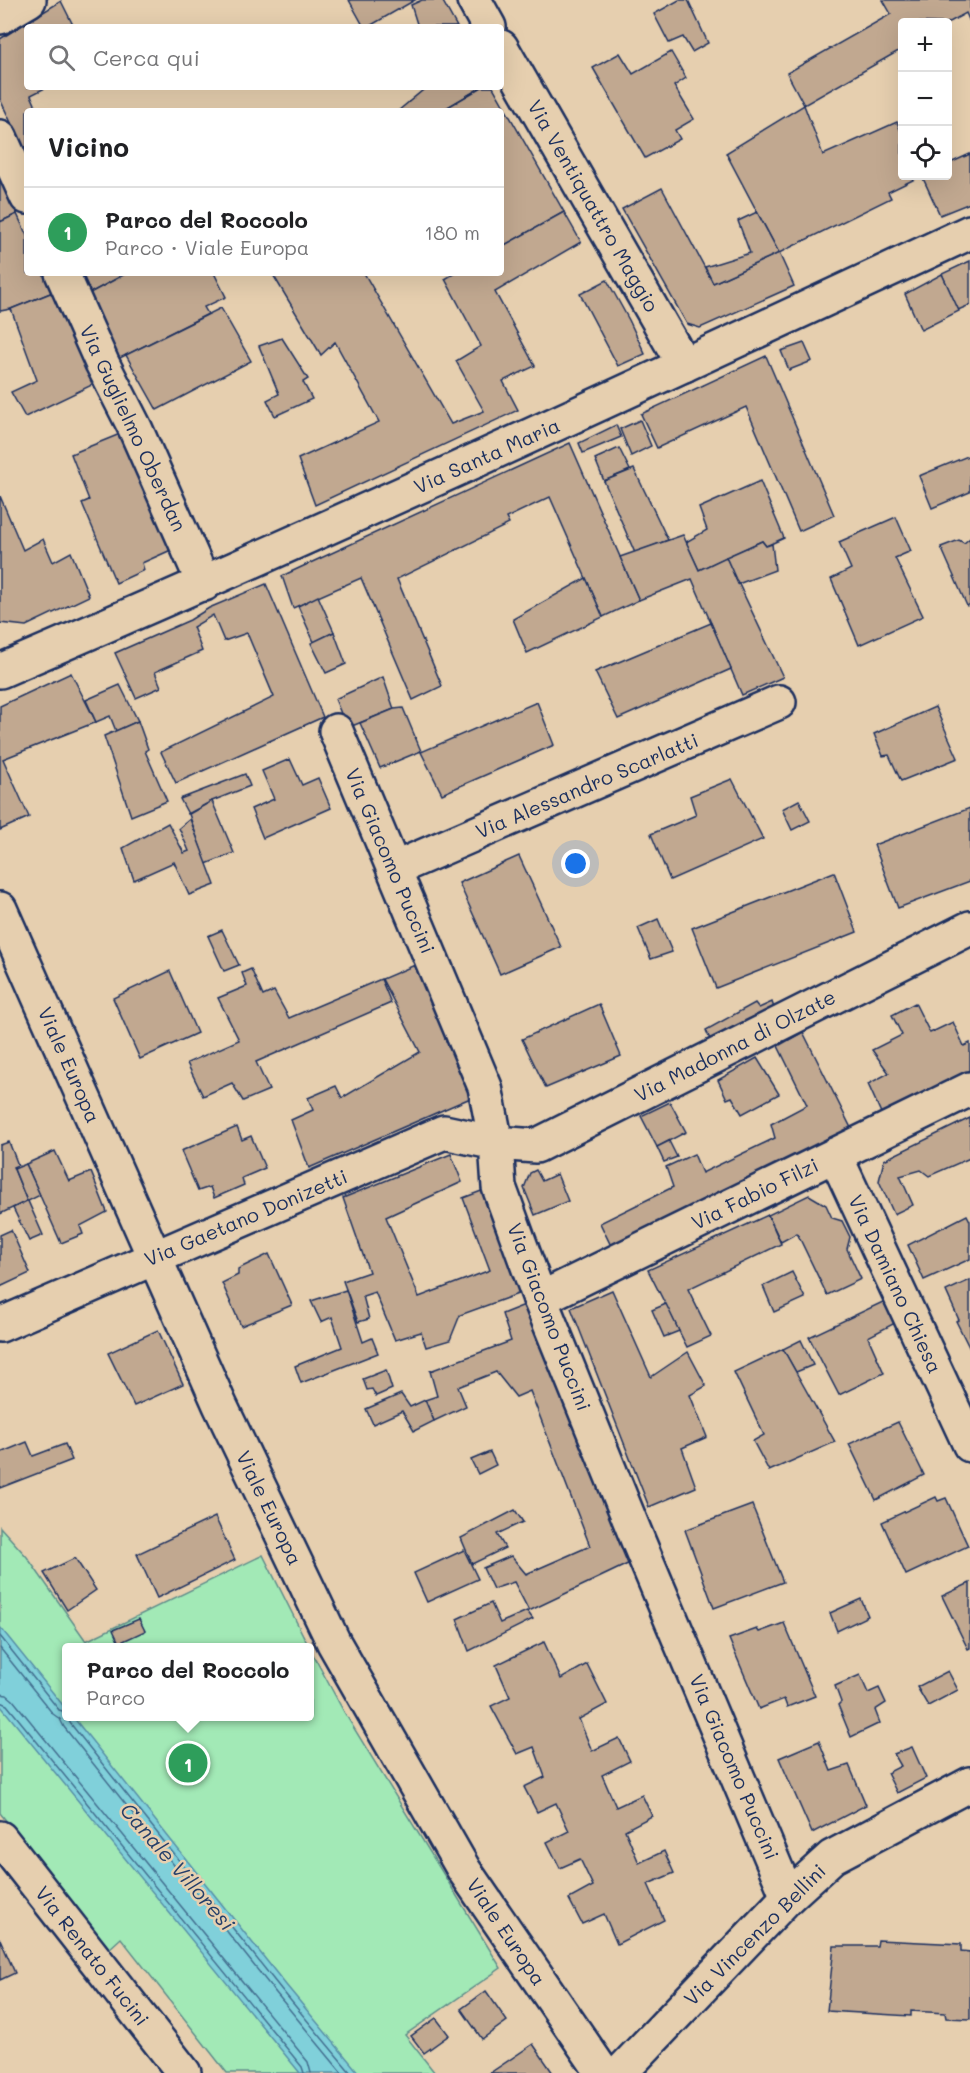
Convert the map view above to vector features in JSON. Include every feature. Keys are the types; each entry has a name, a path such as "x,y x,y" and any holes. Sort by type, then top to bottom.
{"street":[{"path":"0,17 29,0"},
{"path":"474,0 487,24"},
{"name":"Via Ventiquattro Maggio","path":"504,52 684,366"},
{"path":"0,137 24,190"},
{"name":"Via Santa Maria","path":"0,671 204,584 684,366 970,232"},
{"name":"Via Guglielmo Oberdan","path":"63,276 102,363 135,428 204,584"},
{"name":"Via Alessandro Scarlatti","path":"394,869 779,702"},
{"name":"Via Giacomo Puccini","path":"336,730 485,1087 496,1143 499,1187 540,1299 639,1543 788,1897"},
{"name":"Viale Europa","path":"0,909 220,1405 334,1643 464,1870 603,2073"},
{"name":"Via Madonna di Olzate","path":"496,1143 536,1146 970,928"},
{"name":"Via Fabio Filzi","path":"540,1299 970,1089"},
{"name":"Via Gaetano Donizetti","path":"0,1325 444,1132 496,1143"},
{"name":"Via Damiano Chiesa","path":"835,1155 970,1445"},
{"name":"Via Vincenzo Bellini","path":"620,2073 788,1897 832,1857 970,1784"},
{"name":"Via Renato Fucini","path":"0,1838 184,2073"}],"green space":[{"path":"0,1527 27,1557 86,1641 263,1555 307,1643 62,1643 62,1721 314,1721 314,1656 344,1712 501,1968 405,2035 435,2073 227,2073 121,1938 109,1949 0,1813"}],"water":[{"name":"Canale Villoresi","path":"0,1627 62,1704 62,1721 76,1721 359,2073 300,2073 0,1705"}],"building":[{"path":"349,0 415,0 373,24 362,24"},
{"path":"422,0 442,0 455,24 417,24 411,5"},
{"path":"679,0 688,0 708,43 692,52 683,37 669,43 654,14"},
{"path":"883,0 970,0 970,22 966,13 952,21 952,18 898,18 898,51 804,105 787,73 891,14"},
{"path":"61,1 72,24 24,24"},
{"path":"24,24 24,90 41,90 31,95 37,108 24,108 24,151 0,99 0,39"},
{"path":"671,52 686,78 674,86 694,119 675,130 680,139 645,158 593,68 620,53 633,74"},
{"path":"423,90 477,90 446,108 402,108"},
{"path":"477,90 495,90 564,212 505,245 504,108 446,108"},
{"path":"804,105 823,155 897,122 898,180 913,180 888,192 891,198 779,253 726,153"},
{"path":"970,154 970,203 940,215 924,180 952,180 952,162"},
{"path":"0,176 17,214 0,222"},
{"path":"662,188 713,283 779,253 794,286 700,328 687,324 622,209"},
{"path":"564,212 581,242 495,292 535,366 503,381 518,410 315,505 298,459 379,422 335,342 321,355 274,276 366,276 451,424 484,411 456,361 481,346 445,279 450,276 504,276 504,245"},
{"path":"757,212 779,253 713,283 705,267 750,253 738,221"},
{"path":"17,214 24,229 24,276 45,276 53,292 11,309 0,311 0,222"},
{"path":"970,261 970,305 958,310 942,274"},
{"path":"942,274 959,311 921,330 905,294"},
{"path":"82,276 121,276 90,293"},
{"path":"121,276 216,276 226,297 204,307 208,314 118,359 90,293"},
{"path":"607,280 645,354 618,366 580,294"},
{"path":"53,292 94,384 25,417 11,392 37,380 11,309"},
{"path":"221,308 251,361 157,410 126,355"},
{"path":"282,338 308,379 303,382 312,399 275,416 267,400 279,394 259,346"},
{"path":"804,343 812,361 789,370 781,351"},
{"path":"766,356 834,515 799,531 746,407 657,448 641,414"},
{"path":"640,420 651,446 631,456 620,429"},
{"path":"616,425 621,437 583,453 579,443"},
{"path":"120,434 171,550 142,563 144,570 116,583 82,503 89,500 71,454"},
{"path":"570,443 639,600 603,617 550,497 506,518 509,524 397,579 442,686 413,700 361,578 293,608 282,576"},
{"path":"619,448 630,470 604,481 595,459"},
{"path":"970,455 970,492 932,508 919,476"},
{"path":"634,469 668,540 635,553 604,481"},
{"path":"760,481 784,538 766,546 762,541 699,570 686,542 707,530 699,508"},
{"path":"0,496 23,550 43,539 53,562 71,552 89,596 26,626 0,623"},
{"path":"896,517 911,551 895,558 923,616 859,645 831,579 851,569 839,542"},
{"path":"683,535 699,570 726,557 783,677 742,695 692,579 639,600 620,557"},
{"path":"970,538 970,604 967,606 941,547 959,540 964,543"},
{"path":"762,541 766,546 772,544 775,570 738,584 726,557"},
{"path":"586,578 603,617 527,653 513,619"},
{"path":"266,584 323,717 176,783 161,752 274,697 247,633 224,641 213,615 193,627 202,651 155,672 161,687 136,698 115,653 190,620 209,608"},
{"path":"318,596 334,632 314,642 298,606"},
{"path":"711,623 731,669 618,719 595,672"},
{"path":"334,632 346,664 326,673 311,643"},
{"path":"71,673 96,722 3,759 29,817 0,830 0,706"},
{"path":"383,677 394,709 347,728 335,699"},
{"path":"120,685 138,721 116,731 110,716 96,722 86,700"},
{"path":"537,702 554,745 442,794 421,752"},
{"path":"935,707 958,758 901,781 889,755 883,756 874,734"},
{"path":"403,708 421,751 380,768 360,723 394,709"},
{"path":"138,721 148,749 145,751 167,801 131,816 104,736"},
{"path":"290,759 302,785 318,778 331,808 263,838 251,809 274,799 262,771"},
{"path":"245,774 250,786 212,801 188,814 180,799"},
{"path":"732,779 763,839 670,880 651,834 696,815 690,796"},
{"path":"799,800 810,821 792,830 782,809"},
{"path":"212,801 234,853 206,864 189,814"},
{"path":"970,808 970,881 898,908 874,845"},
{"path":"190,819 215,885 189,895 174,862 134,880 123,848 168,823 184,853 189,851 179,828"},
{"path":"519,856 561,947 500,974 459,883"},
{"path":"834,872 857,932 716,988 692,928"},
{"path":"658,919 672,952 651,959 638,928"},
{"path":"222,930 239,965 224,971 208,936"},
{"path":"415,965 475,1096 309,1168 291,1120 313,1110 308,1098 336,1086 342,1098 420,1052 382,979"},
{"path":"251,969 263,996 274,991 289,1018 381,979 391,1003 256,1062 269,1090 243,1101 232,1083 203,1096 187,1063 239,1040 218,998 247,986 242,973"},
{"path":"170,971 197,1033 140,1059 113,998"},
{"path":"772,1002 775,1011 711,1042 706,1030 755,1003 759,1008"},
{"path":"915,1003 930,1033 953,1022 964,1046 970,1043 970,1083 886,1124 868,1084 889,1073 872,1050 902,1035 892,1015"},
{"path":"599,1004 621,1056 546,1088 522,1039"},
{"path":"803,1032 856,1138 615,1254 600,1223 673,1187 666,1167 694,1154 702,1173 775,1138 771,1124 807,1105 778,1046"},
{"path":"757,1058 779,1094 742,1114 732,1097 727,1099 718,1080"},
{"path":"670,1102 686,1132 657,1147 641,1116"},
{"path":"970,1118 970,1158 929,1176 921,1170 900,1176 913,1205 894,1214 879,1181 884,1160"},
{"path":"237,1127 242,1140 251,1136 265,1168 242,1178 244,1185 214,1198 210,1187 198,1191 181,1151"},
{"path":"669,1141 677,1157 664,1162 657,1147"},
{"path":"9,1142 18,1165 13,1167 27,1201 0,1214 0,1145"},
{"path":"55,1151 69,1181 91,1172 107,1212 80,1226 83,1234 61,1243 26,1164"},
{"path":"451,1154 462,1182 386,1217 419,1297 490,1270 463,1198 492,1187 529,1290 460,1315 450,1340 426,1347 421,1332 395,1340 375,1292 363,1296 369,1319 358,1322 343,1281 369,1272 343,1198"},
{"path":"26,1164 40,1195 28,1201 43,1235 29,1241 13,1208 27,1201 14,1169"},
{"path":"536,1170 542,1181 557,1174 568,1201 535,1215 524,1188 530,1173"},
{"path":"809,1195 826,1205 832,1218 842,1221 850,1237 847,1249 861,1279 827,1295 797,1233 781,1242 768,1215"},
{"path":"768,1215 781,1244 688,1289 711,1336 687,1347 648,1270"},
{"path":"967,1215 970,1221 970,1259 924,1280 908,1245"},
{"path":"11,1230 30,1273 0,1287 0,1235"},
{"path":"269,1254 292,1305 241,1326 222,1283 238,1275 238,1269"},
{"path":"792,1272 805,1298 774,1312 763,1286"},
{"path":"970,1280 970,1349 956,1321 959,1320 946,1291"},
{"path":"346,1290 363,1342 372,1338 378,1353 301,1383 295,1366 342,1347 332,1317 321,1322 311,1301"},
{"path":"612,1290 651,1377 688,1352 706,1386 690,1395 707,1437 682,1448 696,1487 649,1507 571,1308"},
{"path":"887,1300 897,1322 868,1337 884,1373 839,1395 809,1337"},
{"path":"532,1302 634,1561 529,1611 514,1582 493,1589 483,1568 511,1556 526,1574 590,1546 530,1391 516,1397 496,1372 458,1387 466,1406 434,1421 425,1400 437,1396 430,1371 511,1341 502,1314"},
{"path":"666,1304 679,1331 664,1337 652,1310"},
{"path":"158,1330 183,1384 134,1406 108,1353"},
{"path":"801,1340 813,1365 796,1372 783,1349"},
{"path":"783,1349 835,1442 769,1471 753,1441 764,1435 734,1372"},
{"path":"386,1370 392,1389 376,1396 372,1389 367,1390 363,1379"},
{"path":"401,1394 410,1407 425,1400 434,1421 414,1431 402,1411 373,1424 366,1409"},
{"path":"898,1422 924,1475 876,1500 849,1444"},
{"path":"27,1442 33,1456 65,1444 72,1460 0,1488 0,1453"},
{"path":"490,1452 496,1465 478,1474 471,1460"},
{"path":"936,1497 938,1501 946,1498 968,1546 906,1575 882,1522"},
{"path":"752,1505 783,1582 714,1608 685,1530"},
{"path":"515,1510 523,1522 497,1534 505,1548 472,1564 461,1538"},
{"path":"215,1517 235,1560 157,1598 137,1554"},
{"path":"464,1550 478,1579 427,1602 414,1573"},
{"path":"75,1558 96,1590 67,1610 44,1573"},
{"path":"970,1583 970,1648 968,1649 942,1596"},
{"path":"861,1599 868,1616 837,1631 830,1613"},
{"path":"491,1603 500,1623 527,1611 533,1619 469,1651 457,1619"},
{"path":"139,1619 145,1631 119,1643 113,1630"},
{"path":"784,1623 815,1696 787,1707 784,1699 759,1709 729,1639"},
{"path":"544,1642 561,1679 587,1664 607,1704 579,1719 592,1751 619,1738 630,1761 602,1775 616,1807 642,1795 652,1816 625,1830 639,1863 664,1851 674,1873 648,1884 664,1920 617,1944 604,1914 582,1924 569,1899 593,1886 580,1859 560,1868 547,1842 569,1831 556,1803 537,1812 524,1787 545,1777 534,1747 517,1754 491,1706 510,1697 496,1665"},
{"path":"948,1671 958,1690 928,1706 917,1687"},
{"path":"860,1675 868,1693 879,1688 886,1703 875,1710 880,1723 851,1737 838,1705 841,1702 835,1686"},
{"path":"819,1741 831,1771 849,1765 866,1805 812,1833 779,1758"},
{"path":"912,1747 926,1778 897,1793 887,1773 901,1766 894,1754"},
{"path":"0,1939 15,1973 0,1980"},
{"path":"878,1940 961,1944 961,1951 970,1952 970,2019 946,2018 945,2013 911,2011 911,2016 827,2011 834,1946 877,1946"},
{"path":"486,1991 507,2021 482,2039 461,2009"},
{"path":"436,2018 449,2035 424,2053 411,2036"},
{"path":"533,2044 553,2073 490,2073"}],"place":[{"name":"Parco del Roccolo","path":"188,1763"}]}
